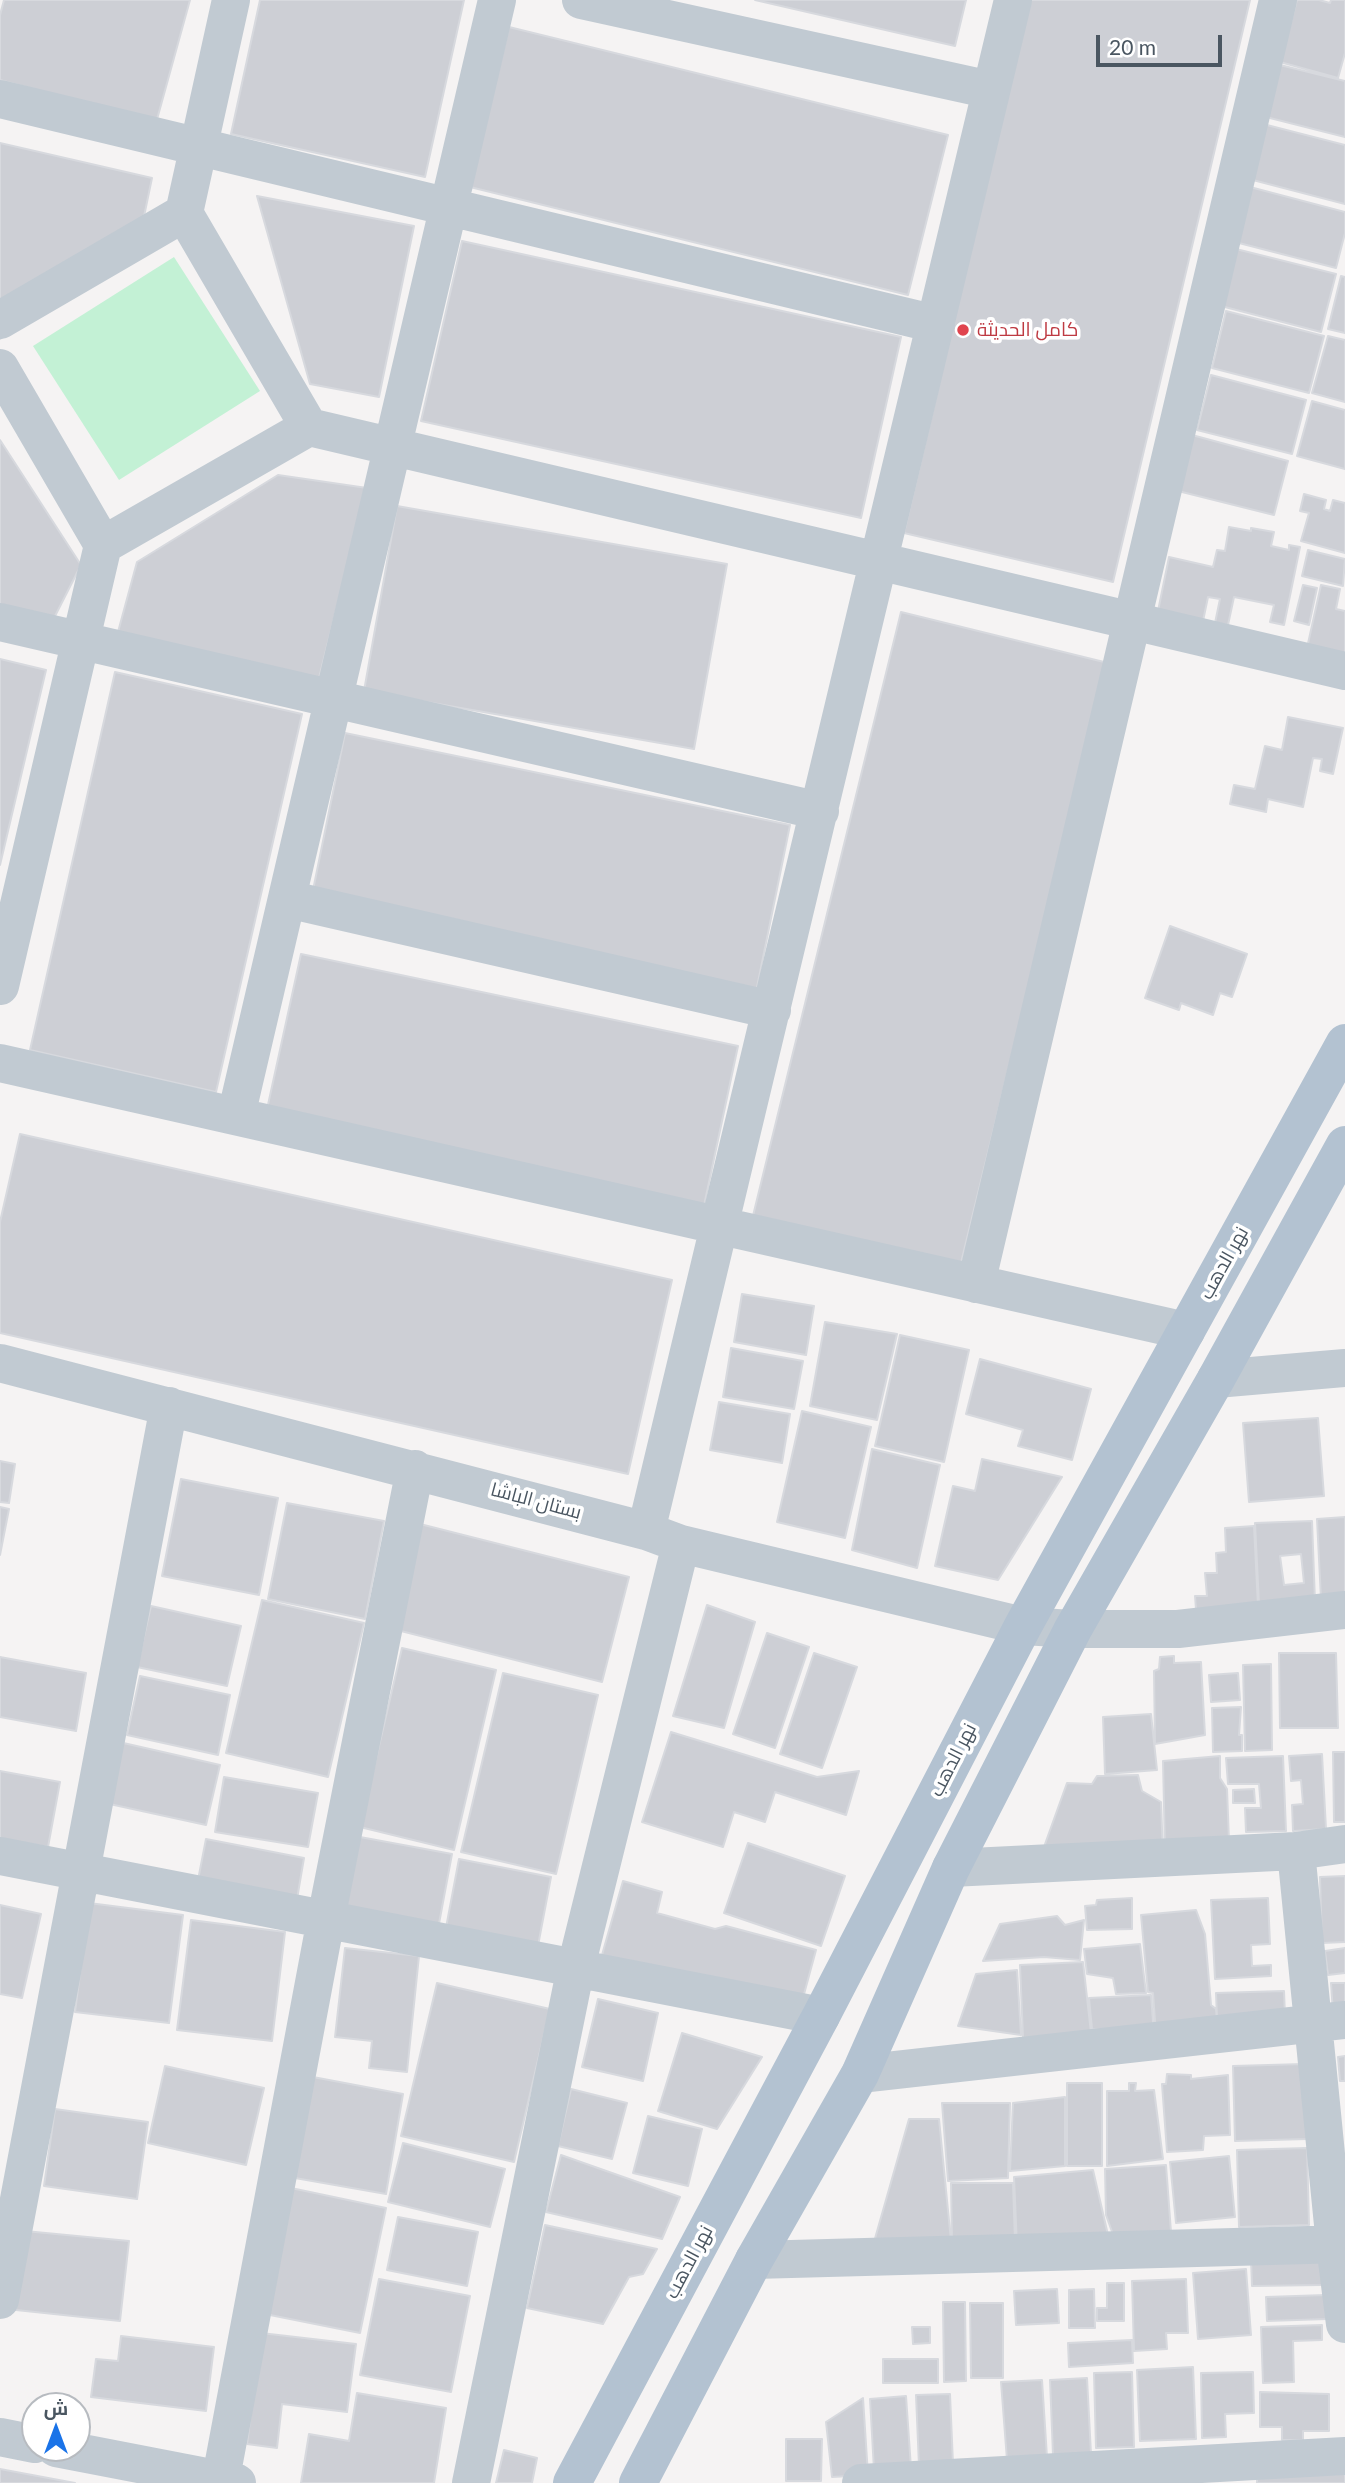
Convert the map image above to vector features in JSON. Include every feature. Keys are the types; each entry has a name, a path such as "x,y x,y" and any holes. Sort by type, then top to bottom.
{"main road":[{"name":"نهر الدهب","path":"572,2483 821,2016 1023,1626 1345,1044"},
{"path":"638,2483 754,2260 860,2074 951,1868 1073,1629 1345,1146"}],"street":[{"path":"231,0 184,213 309,427"},
{"path":"236,1116 498,0"},
{"path":"582,0 991,90"},
{"path":"471,2483 664,1537 721,1226 1013,0"},
{"path":"976,1284 1278,0"},
{"path":"0,99 936,324"},
{"path":"0,320 184,213"},
{"path":"0,368 103,545 0,986"},
{"path":"103,545 309,427 1345,671"},
{"path":"0,622 820,811"},
{"path":"287,899 772,1010"},
{"path":"0,1063 1186,1331"},
{"name":"بستان الباشا","path":"0,1363 415,1469 664,1537 1023,1626 1178,1629 1345,1610"},
{"path":"1216,1379 1345,1368"},
{"path":"0,2300 169,1406"},
{"path":"91,2455 226,2482 326,1919 415,1469"},
{"path":"951,1868 1296,1851 1345,1844"},
{"path":"1296,1851 1330,2022 1345,2324"},
{"path":"0,1856 821,2016"},
{"path":"860,2074 1330,2022"},
{"path":"754,2260 1340,2244"},
{"path":"0,2437 21,2441"},
{"path":"861,2483 1345,2456"}],"green space":[{"path":"174,257 260,391 119,480 33,346"}],"building":[{"path":"4,0 190,0 156,123 0,80 0,15"},
{"path":"260,0 464,0 425,177 231,134"},
{"path":"755,0 966,0 955,46"},
{"path":"1029,0 1250,0 1113,582 904,533"},
{"path":"1297,0 1330,3 1331,0 1345,0 1345,53 1338,78 1280,62"},
{"path":"509,27 948,135 908,295 470,187"},
{"path":"1280,65 1345,81 1345,137 1266,117"},
{"path":"1263,124 1345,145 1345,204 1249,179"},
{"path":"0,143 152,178 137,250 0,339"},
{"path":"1250,187 1345,212 1345,233 1336,268 1235,242"},
{"path":"257,196 414,226 379,397 310,384"},
{"path":"462,241 901,337 861,518 421,421"},
{"path":"1236,249 1336,274 1321,332 1221,306"},
{"path":"1341,276 1345,277 1345,333 1328,329"},
{"path":"1226,311 1324,336 1309,393 1212,368"},
{"path":"1328,336 1345,340 1345,402 1312,393"},
{"path":"1211,375 1306,400 1292,454 1197,430"},
{"path":"1312,401 1345,410 1345,469 1297,456"},
{"path":"1192,435 1288,461 1274,515 1178,491"},
{"path":"0,440 81,565 52,622 0,611"},
{"path":"278,475 367,488 317,686 115,643 137,562"},
{"path":"1304,494 1326,500 1324,509 1330,511 1333,500 1345,503 1345,553 1301,541 1309,513 1300,511"},
{"path":"397,506 727,564 694,749 364,691"},
{"path":"1229,527 1274,532 1271,546 1289,550 1289,545 1300,547 1284,625 1270,622 1274,605 1234,597 1228,625 1215,623 1220,599 1208,597 1203,621 1158,611 1169,557 1213,567 1217,550 1225,551"},
{"path":"1308,550 1345,559 1343,586 1302,576"},
{"path":"1303,585 1317,588 1309,625 1294,621"},
{"path":"1321,585 1340,589 1336,609 1345,611 1345,656 1307,648"},
{"path":"901,612 1108,663 957,1279 750,1228"},
{"path":"0,659 46,670 0,865"},
{"path":"115,672 302,714 216,1092 30,1050"},
{"path":"1288,717 1343,728 1333,774 1320,771 1322,759 1313,758 1303,807 1268,799 1266,812 1230,804 1234,785 1255,789 1265,746 1282,750"},
{"path":"345,733 790,825 756,992 311,900"},
{"path":"1170,926 1247,954 1232,997 1220,993 1213,1015 1181,1003 1179,1010 1145,998"},
{"path":"301,954 738,1046 702,1215 264,1123"},
{"path":"20,1134 672,1280 628,1474 0,1333 0,1222"},
{"path":"742,1294 814,1306 806,1355 734,1342"},
{"path":"825,1322 897,1334 877,1420 810,1406"},
{"path":"900,1335 969,1350 944,1462 875,1446"},
{"path":"731,1348 803,1361 794,1409 723,1397"},
{"path":"980,1359 1091,1389 1072,1460 1018,1446 1023,1430 966,1414"},
{"path":"719,1402 790,1414 782,1463 710,1450"},
{"path":"802,1411 871,1427 845,1538 777,1522"},
{"path":"1318,1418 1324,1496 1249,1502 1243,1423"},
{"path":"872,1449 940,1465 917,1568 852,1550"},
{"path":"982,1459 1062,1477 998,1580 935,1566 953,1486 975,1491"},
{"path":"0,1461 15,1464 9,1503 0,1502"},
{"path":"181,1479 278,1498 259,1595 162,1576"},
{"path":"287,1503 384,1521 365,1619 268,1599"},
{"path":"0,1507 9,1509 0,1555"},
{"path":"1345,1517 1345,1598 1321,1599 1317,1519"},
{"path":"1312,1521 1315,1602 1259,1604 1255,1523","holes":["1301,1554 1304,1583 1284,1585 1280,1556"]},
{"path":"420,1524 629,1577 602,1682 393,1629"},
{"path":"1254,1526 1258,1606 1196,1609 1195,1596 1207,1596 1205,1573 1217,1573 1216,1553 1226,1552 1225,1528"},
{"path":"262,1600 364,1623 328,1777 226,1753"},
{"path":"707,1605 755,1622 724,1728 673,1716"},
{"path":"151,1606 241,1626 227,1686 137,1667"},
{"path":"767,1633 809,1647 775,1748 733,1734"},
{"path":"402,1648 496,1670 454,1850 360,1827"},
{"path":"814,1653 857,1667 822,1768 780,1754"},
{"path":"1279,1653 1336,1653 1338,1728 1280,1728"},
{"path":"1174,1656 1174,1663 1201,1662 1205,1735 1155,1744 1154,1671 1159,1669 1160,1657"},
{"path":"0,1657 86,1673 76,1731 0,1717"},
{"path":"1271,1664 1272,1750 1245,1751 1243,1665"},
{"path":"503,1673 598,1695 556,1874 461,1852"},
{"path":"1238,1673 1240,1700 1211,1702 1209,1675"},
{"path":"140,1676 230,1695 218,1755 127,1735"},
{"path":"1241,1707 1239,1735 1242,1735 1242,1751 1213,1752 1212,1708"},
{"path":"1151,1714 1157,1770 1105,1774 1103,1717"},
{"path":"671,1732 817,1777 859,1771 846,1815 775,1792 765,1822 734,1812 723,1847 642,1822"},
{"path":"119,1742 220,1765 206,1825 105,1803"},
{"path":"1333,1752 1345,1752 1345,1822 1334,1822"},
{"path":"1322,1754 1326,1829 1293,1831 1292,1805 1303,1804 1301,1780 1291,1781 1289,1756"},
{"path":"1220,1756 1220,1778 1227,1789 1229,1841 1165,1850 1163,1761"},
{"path":"1283,1756 1286,1831 1246,1832 1245,1808 1261,1808 1259,1784 1228,1784 1226,1758"},
{"path":"0,1771 60,1782 48,1847 0,1839"},
{"path":"1138,1775 1142,1791 1161,1802 1163,1855 1040,1858 1067,1783 1092,1784 1097,1776"},
{"path":"224,1777 318,1793 308,1847 215,1832"},
{"path":"1254,1789 1255,1803 1233,1803 1233,1790"},
{"path":"360,1837 452,1854 438,1929 345,1911"},
{"path":"206,1839 304,1858 297,1899 198,1880"},
{"path":"748,1843 845,1876 821,1946 724,1913"},
{"path":"459,1859 551,1877 537,1951 445,1933"},
{"path":"1345,1876 1345,1942 1322,1943 1320,1877"},
{"path":"623,1881 662,1892 657,1913 715,1929 726,1926 816,1950 800,2009 602,1955"},
{"path":"1132,1898 1132,1929 1087,1930 1085,1906 1096,1905 1097,1900"},
{"path":"1268,1898 1270,1944 1251,1945 1252,1966 1271,1965 1271,1976 1215,1979 1211,1900"},
{"path":"89,1903 183,1915 169,2023 75,2012"},
{"path":"0,1905 41,1914 22,1998 0,1994"},
{"path":"1196,1910 1205,1934 1211,2005 1216,2009 1218,2032 1156,2035 1153,1993 1148,1992 1141,1915"},
{"path":"1057,1916 1065,1925 1084,1920 1080,1960 1044,1957 983,1961 1000,1924"},
{"path":"191,1920 285,1932 272,2041 177,2030"},
{"path":"1140,1944 1146,1993 1116,1994 1113,1978 1087,1974 1084,1949"},
{"path":"345,1948 419,1956 407,2072 369,2068 372,2041 335,2037"},
{"path":"1345,1948 1345,1973 1328,1975 1325,1951"},
{"path":"1083,1962 1091,2033 1023,2038 1020,1965"},
{"path":"1017,1970 1021,2035 958,2026 976,1974"},
{"path":"437,1983 550,2009 514,2162 401,2136"},
{"path":"1331,1983 1345,1983 1345,2012 1333,2013"},
{"path":"1284,1991 1285,2016 1217,2018 1216,1993"},
{"path":"1151,1995 1154,2035 1092,2029 1089,1998"},
{"path":"598,1999 658,2013 643,2081 582,2067"},
{"path":"682,2033 762,2057 717,2129 658,2111"},
{"path":"1345,2056 1345,2081 1340,2081 1338,2057"},
{"path":"1304,2064 1307,2139 1235,2141 1233,2066"},
{"path":"165,2066 264,2088 246,2165 148,2143"},
{"path":"1167,2074 1191,2075 1191,2079 1228,2075 1230,2135 1204,2136 1203,2150 1167,2152 1162,2084 1166,2084"},
{"path":"313,2077 403,2094 386,2194 295,2178"},
{"path":"1067,2083 1102,2083 1102,2166 1067,2166"},
{"path":"1129,2083 1136,2083 1135,2091 1154,2090 1163,2159 1107,2166 1107,2091 1129,2091"},
{"path":"571,2089 627,2103 612,2159 558,2146"},
{"path":"1065,2097 1065,2166 1010,2171 1013,2103"},
{"path":"942,2103 1010,2103 1008,2178 948,2181"},
{"path":"55,2109 148,2122 137,2199 44,2186"},
{"path":"648,2116 702,2129 688,2186 633,2173"},
{"path":"909,2119 939,2119 952,2251 874,2242"},
{"path":"403,2143 505,2169 490,2227 388,2202"},
{"path":"1307,2148 1309,2225 1239,2227 1237,2150"},
{"path":"561,2155 680,2197 662,2239 546,2212"},
{"path":"1229,2156 1235,2217 1176,2223 1170,2162"},
{"path":"1166,2165 1171,2232 1116,2243 1106,2215 1105,2169"},
{"path":"1093,2170 1108,2235 1017,2247 1014,2177"},
{"path":"951,2183 1013,2183 1015,2241 952,2243"},
{"path":"291,2188 386,2208 360,2333 265,2314"},
{"path":"398,2217 478,2232 467,2286 387,2270"},
{"path":"545,2225 657,2249 643,2274 629,2277 603,2324 527,2308"},
{"path":"25,2231 129,2241 120,2321 16,2310"},
{"path":"1322,2258 1322,2285 1252,2286 1251,2259"},
{"path":"1246,2269 1251,2335 1198,2339 1193,2273"},
{"path":"379,2279 470,2296 451,2392 360,2375"},
{"path":"1186,2279 1188,2333 1166,2333 1167,2349 1134,2351 1132,2281"},
{"path":"1107,2283 1124,2283 1124,2321 1097,2321 1097,2308 1107,2308"},
{"path":"1057,2289 1059,2323 1016,2325 1014,2291"},
{"path":"1094,2289 1095,2328 1069,2328 1069,2290"},
{"path":"1326,2295 1327,2319 1267,2321 1266,2297"},
{"path":"943,2302 965,2302 966,2381 944,2382"},
{"path":"970,2303 1003,2303 1003,2378 971,2378"},
{"path":"1322,2325 1322,2340 1293,2341 1294,2382 1263,2383 1261,2327"},
{"path":"912,2327 930,2327 930,2343 913,2344"},
{"path":"261,2333 356,2344 347,2412 282,2404 277,2448 247,2444"},
{"path":"121,2336 214,2347 206,2411 91,2397 96,2359 118,2361"},
{"path":"1132,2340 1133,2363 1069,2367 1068,2343"},
{"path":"883,2359 938,2359 938,2383 883,2383"},
{"path":"1193,2367 1196,2439 1140,2441 1137,2370"},
{"path":"1132,2372 1134,2447 1096,2448 1094,2373"},
{"path":"1253,2372 1254,2413 1225,2414 1226,2437 1202,2438 1201,2373"},
{"path":"1087,2378 1091,2454 1053,2455 1050,2380"},
{"path":"1042,2380 1047,2457 1007,2460 1001,2382"},
{"path":"1260,2392 1329,2394 1329,2431 1303,2431 1303,2440 1282,2440 1282,2427 1260,2427"},
{"path":"357,2393 446,2408 434,2483 301,2483 309,2434 349,2441"},
{"path":"950,2394 953,2464 919,2466 916,2395"},
{"path":"906,2396 911,2468 874,2470 870,2399"},
{"path":"863,2398 868,2475 832,2477 826,2422"},
{"path":"786,2439 822,2439 821,2481 786,2481"},
{"path":"504,2450 537,2458 532,2483 496,2483"},
{"path":"0,2469 75,2483 0,2483"},
{"path":"1345,2470 1345,2483 1257,2483 1257,2475"}],"place":[{"name":"كامل الحديثة","path":"963,330"}]}
